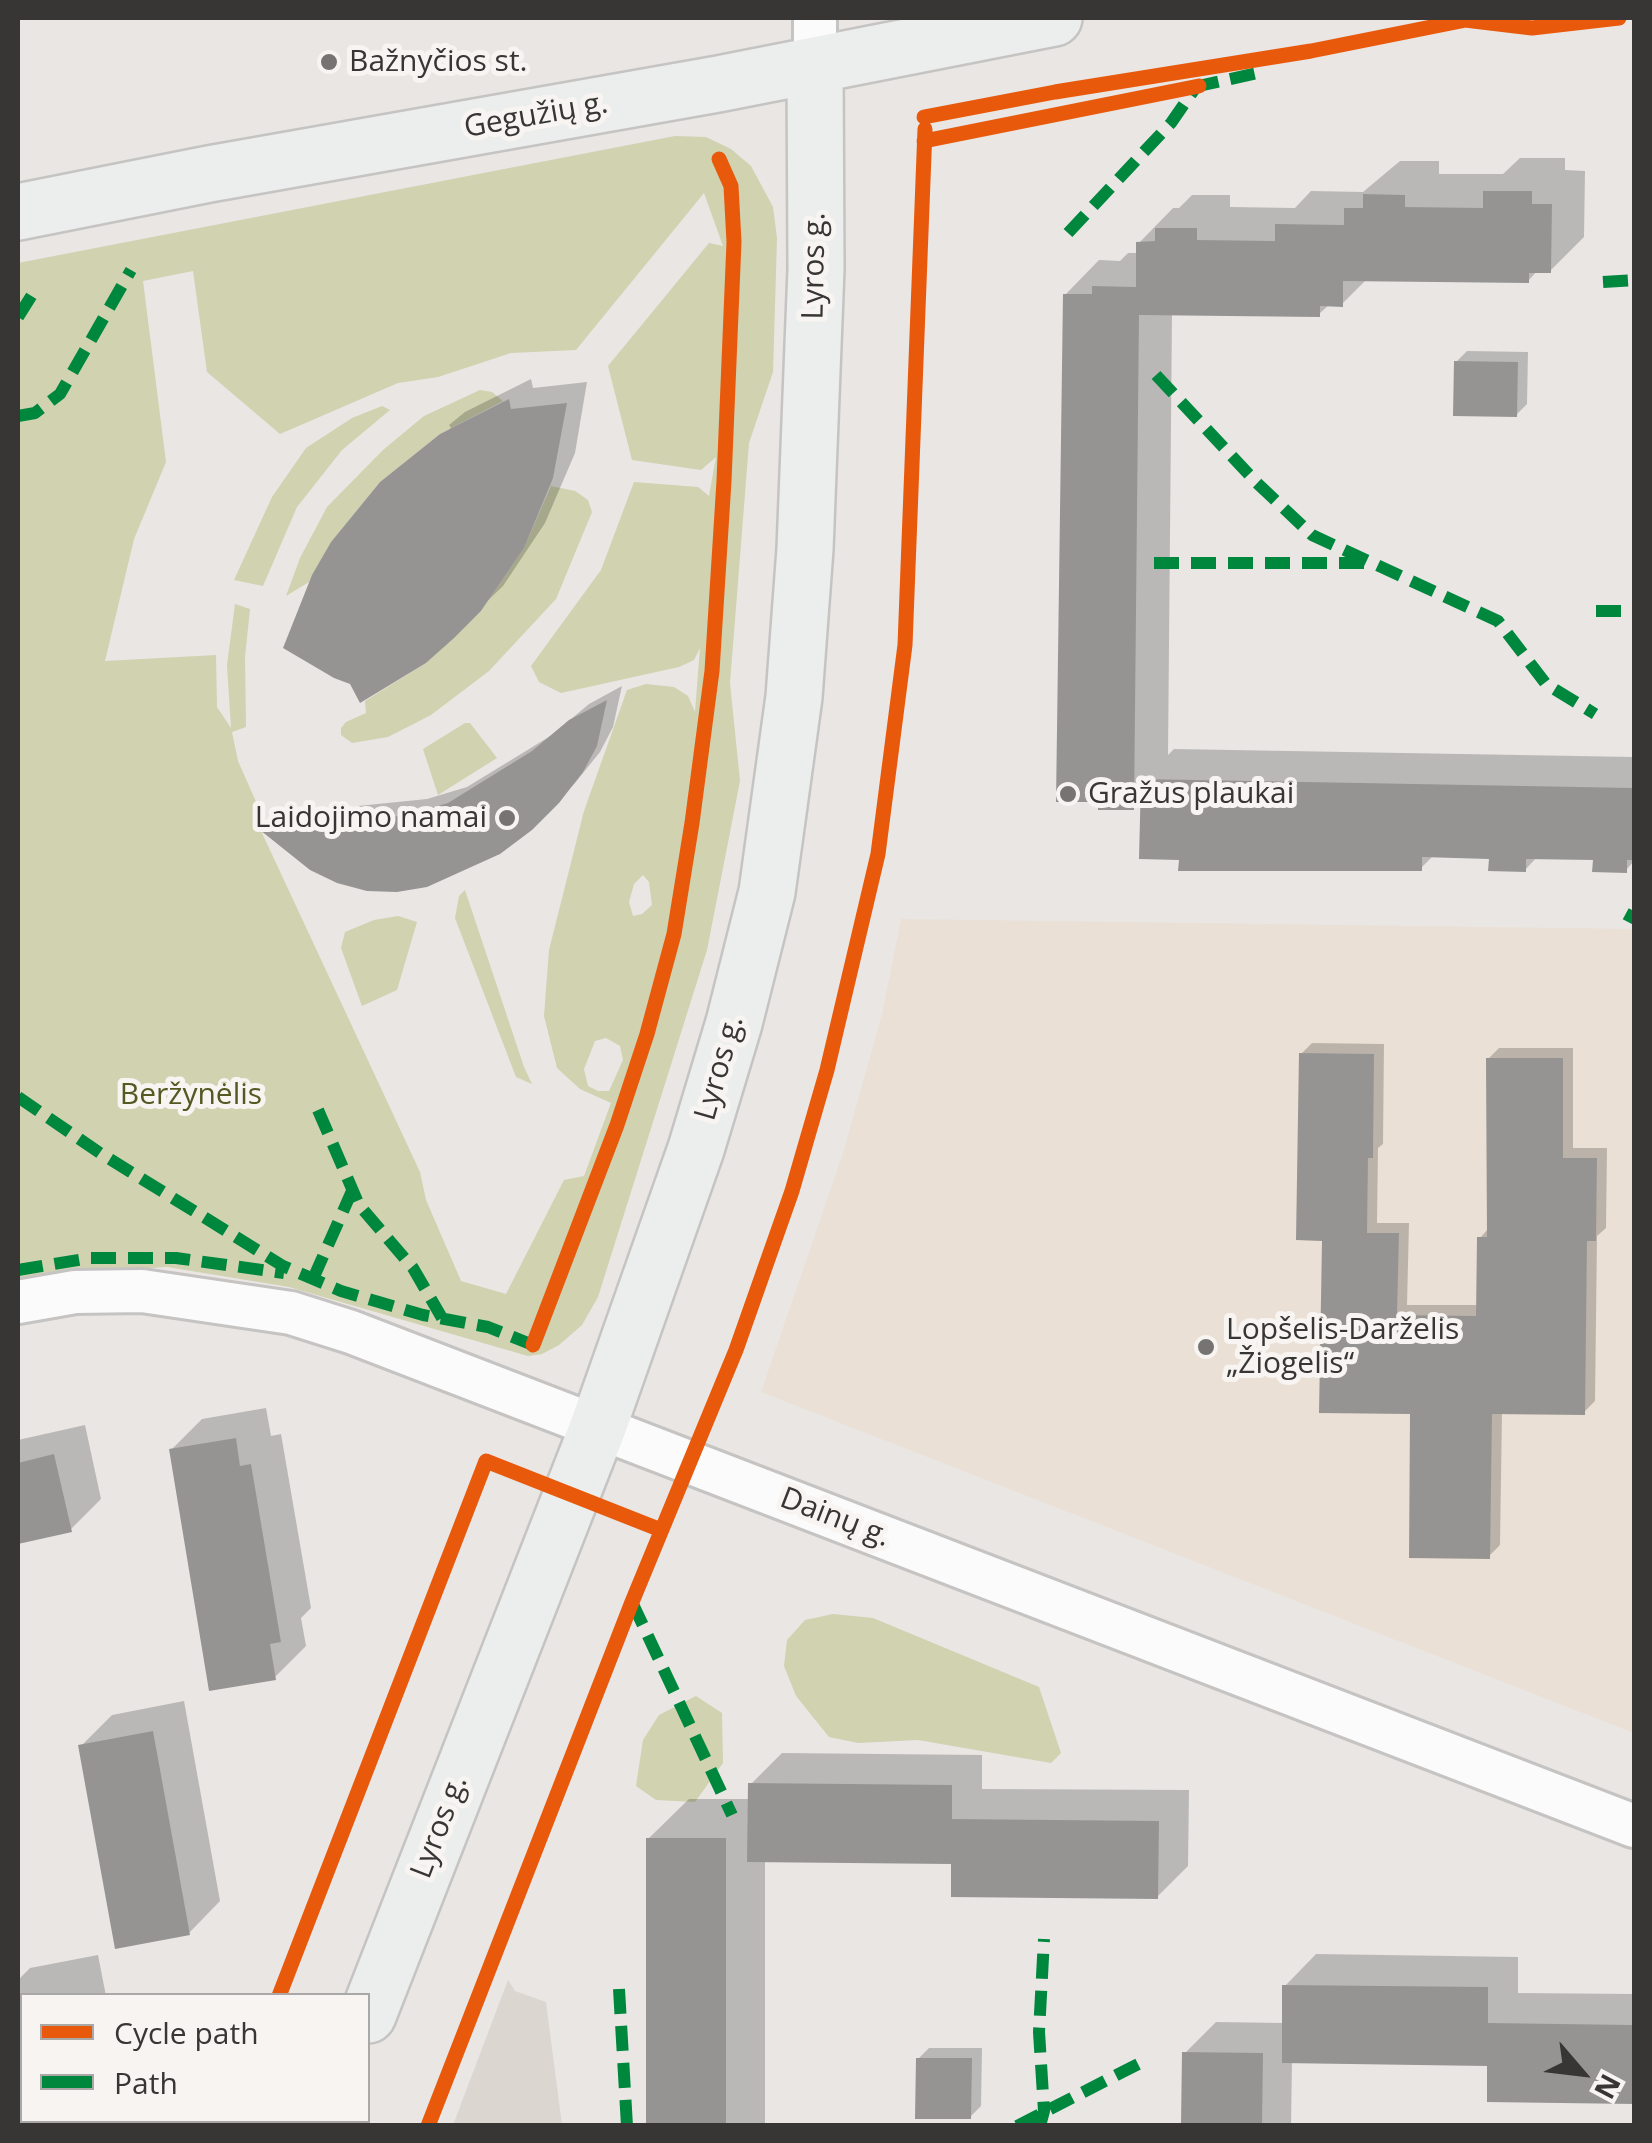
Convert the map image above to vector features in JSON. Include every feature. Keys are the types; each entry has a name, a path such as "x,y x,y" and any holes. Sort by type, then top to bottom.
{"street":[{"name":"Gegužių g.","path":"18,212 815,41 1054,18"},
{"name":"Lyros g.","path":"370,2011 598,1426 696,1149 734,1023 767,892 794,697 806,530 816,269 815,41"},
{"name":"Dainų g.","path":"18,1302 74,1292 142,1291 291,1313 351,1332 1634,1826"}],"shaded area":[{"name":"Lopšelis-Darželis „Žiogelis“","path":"901,919 1634,929 1634,1733 761,1392 843,1153 882,1014"},
{"path":"508,1980 515,1991 546,2002 562,2125 453,2125"}],"green space":[{"name":"Beržynėlis","path":"675,136 706,137 731,149 751,166 773,207 777,238 773,372 749,443 730,683 740,781 707,950 598,1297 582,1325 542,1354 528,1356 289,1287 167,1267 18,1280 18,263","holes":["704,193 723,246 709,243 608,366 632,460 701,470 716,457 709,496 698,487 634,482 601,570 531,666 539,682 561,693 679,667 694,660 700,648 695,712 688,696 674,687 646,684 627,690 584,811 549,950 544,1016 557,1068 580,1089 611,1103 584,1176 564,1180 506,1294 461,1281 426,1200 420,1172 262,833 268,829 238,761 232,732 246,727 245,657 250,609 235,604 227,665 231,728 217,707 216,655 105,661 134,539 166,462 143,281 193,271 207,372 280,434 398,383 438,377 511,353 576,350","643,875 649,882 652,905 633,916 629,902 634,884","606,1038 620,1046 623,1060 609,1091 588,1086 584,1069 595,1041"]},
{"path":"480,390 492,392 503,401 440,434 380,482 331,542 309,582 286,596 300,558 327,507 383,450 424,416"},
{"path":"382,406 390,410 342,450 297,507 263,586 234,580 272,497 306,448 352,418"},
{"path":"551,486 575,491 588,500 592,512 556,599 489,671 431,715 388,737 352,743 341,735 346,722 366,713 365,701 426,663 481,611 524,548"},
{"path":"470,723 497,758 438,795 423,749"},
{"path":"465,890 532,1084 516,1077 455,918 459,896"},
{"path":"398,916 417,922 397,990 362,1006 341,948 345,932 374,920"},
{"path":"833,1614 873,1618 1039,1687 1061,1753 1051,1763 918,1740 858,1743 829,1737 796,1696 784,1666 787,1640 805,1620"},
{"path":"696,1696 722,1713 723,1763 695,1802 656,1800 636,1786 643,1740 659,1715"}],"building":[{"path":"1483,191 1532,191 1532,204 1552,204 1551,273 1529,273 1529,283 1343,281 1343,307 1320,306 1320,317 1139,315 1134,810 1098,810 1098,802 1056,802 1063,294 1092,294 1092,286 1136,287 1136,242 1155,241 1155,228 1197,228 1197,240 1275,241 1275,224 1344,225 1344,208 1363,208 1363,194 1405,195 1405,207 1483,208"},
{"path":"1454,361 1518,362 1517,417 1453,416"},
{"path":"509,399 511,409 567,403 553,478 524,548 481,611 454,638 426,663 360,703 350,684 283,648 312,575 331,542 380,482 440,434"},
{"path":"607,700 597,746 559,803 500,854 427,887 367,891 337,883 310,870 260,830 408,815 448,803 532,751 569,720"},
{"path":"1141,779 1634,788 1634,860 1627,860 1627,873 1592,872 1593,860 1526,859 1526,872 1488,871 1489,859 1422,857 1422,871 1178,871 1179,860 1139,859"},
{"path":"1299,1053 1374,1054 1373,1158 1368,1158 1367,1233 1399,1233 1397,1315 1476,1316 1477,1237 1487,1237 1486,1058 1563,1058 1563,1158 1597,1158 1596,1241 1587,1241 1585,1415 1492,1414 1490,1559 1409,1558 1410,1414 1319,1413 1322,1241 1296,1240"},
{"path":"236,1438 240,1466 251,1464 281,1642 270,1644 276,1680 209,1691 169,1449"},
{"path":"54,1454 72,1532 18,1544 18,1463"},
{"path":"153,1731 190,1935 115,1949 78,1745"},
{"path":"748,1783 952,1785 952,1819 1159,1821 1158,1899 951,1897 951,1864 747,1862"},
{"path":"646,1838 726,1838 726,2126 646,2126"},
{"path":"1282,1985 1488,1987 1488,2023 1634,2025 1634,2104 1487,2102 1487,2066 1282,2063"},
{"path":"1182,2052 1263,2053 1262,2126 1181,2126"},
{"path":"916,2058 972,2058 971,2119 915,2119"}],"marked path":[{"path":"1194,87 1262,72"},
{"path":"1068,233 1171,123 1196,87"},
{"path":"18,416 35,413 60,394 131,270"},
{"path":"1603,282 1634,280"},
{"path":"18,317 37,287"},
{"path":"1156,375 1256,482 1312,535 1498,621 1546,684 1595,714"},
{"path":"1154,563 1364,563"},
{"path":"1596,611 1634,611"},
{"path":"1628,922 1634,911"},
{"path":"18,1097 100,1153 283,1266 341,1291 423,1315 488,1327 533,1345 537,1335"},
{"path":"318,1110 359,1205 413,1268 442,1318"},
{"path":"313,1279 352,1191"},
{"path":"18,1270 90,1258 176,1258 284,1273"},
{"path":"632,1602 732,1815"},
{"path":"1040,2126 1044,2111 1039,2032 1044,1939"},
{"path":"619,1989 627,2126"},
{"path":"1017,2126 1146,2060"}],"cycle path":[{"path":"924,117 1311,51 1476,18"},
{"path":"1465,20 1532,28 1619,18"},
{"path":"924,141 1199,86"},
{"path":"428,2126 632,1602 736,1350 792,1191 827,1070 878,854 905,645 925,129"},
{"path":"533,1345 617,1125 647,1034 674,934 692,823 712,671 734,242 731,186 719,159"},
{"path":"280,1993 486,1461 661,1530"}],"place":[{"name":"Bažnyčios st.","path":"329,62"},
{"name":"Gražus plaukai","path":"1068,794"},
{"name":"Laidojimo namai","path":"507,818"},
{"name":"Lopšelis-Darželis „Žiogelis“","path":"1206,1347"}]}
